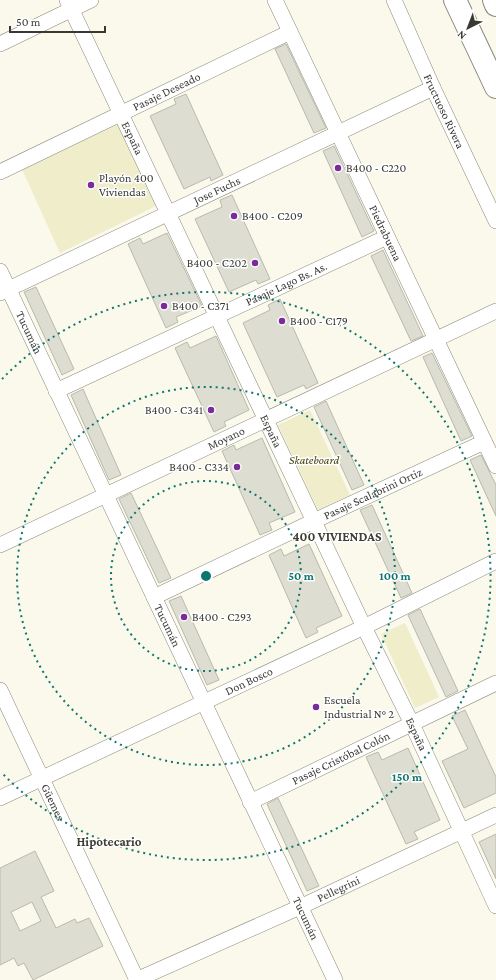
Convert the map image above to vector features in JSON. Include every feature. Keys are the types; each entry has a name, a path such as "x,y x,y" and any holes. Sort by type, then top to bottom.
{"main road":[{"path":"455,0 496,87"},
{"path":"494,0 496,5"}],"street":[{"path":"0,44 69,5 90,0"},
{"name":"Piedrabuena","path":"275,0 496,466"},
{"name":"Fructuoso Rivera","path":"394,0 433,88 496,221"},
{"name":"España","path":"69,5 364,627 412,724 496,906"},
{"name":"Pasaje Deseado","path":"0,172 290,32"},
{"name":"Jose Fuchs","path":"4,291 433,88"},
{"name":"Pasaje Lago Bs. As.","path":"56,392 387,237"},
{"name":"Tucumán","path":"0,271 4,291 56,392 106,495 335,980"},
{"name":"Moyano","path":"0,545 496,311"},
{"name":"Pasaje Scalabrini Ortiz","path":"154,597 484,442"},
{"name":"Don Bosco","path":"0,798 364,627 496,561"},
{"name":"Pasaje Cristóbal Colón","path":"250,802 496,683"},
{"name":"Güemes","path":"0,690 137,980"},
{"name":"Pellegrini","path":"137,980 300,907 496,815"}],"green space":[{"name":"Playón 400 Viviendas","path":"115,122 121,123 162,203 60,253 21,167"},
{"name":"Skateboard","path":"310,410 350,495 318,510 278,425"},
{"path":"405,623 439,697 415,708 381,634"}],"building":[{"path":"286,44 326,128 314,133 275,49"},
{"path":"186,94 223,175 211,181 210,177 184,189 150,116 176,104 174,99"},
{"path":"334,146 374,231 362,237 323,151"},
{"path":"232,195 270,279 258,284 256,280 229,292 195,219 222,207 220,200"},
{"path":"167,233 202,306 176,317 178,322 166,328 128,244 140,238 143,244"},
{"path":"383,250 423,336 411,341 371,256"},
{"path":"36,287 74,369 62,375 24,292"},
{"path":"280,299 318,383 306,389 304,385 277,397 243,323 270,310 268,305"},
{"path":"216,336 249,410 224,422 226,426 214,432 175,348 187,342 190,348"},
{"path":"432,353 472,436 461,441 423,357"},
{"path":"83,389 121,475 109,480 71,395"},
{"path":"326,401 364,485 352,490 314,407"},
{"path":"262,438 295,512 269,523 272,530 260,535 222,451 234,445 236,450"},
{"path":"481,455 496,485 496,516 470,460"},
{"path":"131,493 171,578 159,583 119,499"},
{"path":"372,505 412,593 401,598 360,510"},
{"path":"309,544 342,616 316,628 318,632 306,638 269,555 281,549 284,556"},
{"path":"181,596 219,680 207,685 169,601"},
{"path":"420,609 458,691 446,697 408,615"},
{"path":"465,710 496,777 496,793 464,808 442,761 468,749 452,716"},
{"path":"408,748 440,820 414,832 418,839 406,844 366,757 378,752 382,760"},
{"path":"278,798 319,886 307,891 267,804"},
{"path":"496,834 496,879 479,842"},
{"path":"35,851 54,891 41,897 56,928 75,919 77,923 89,918 103,946 33,980 24,963 18,966 14,958 0,965 0,868","holes":["32,902 41,921 20,931 11,912"]}],"place":[{"name":"B400 - C220","path":"338,168"},
{"name":"Playón 400 Viviendas","path":"91,185"},
{"name":"B400 - C209","path":"234,216"},
{"name":"B400 - C202","path":"255,263"},
{"name":"B400 - C371","path":"164,306"},
{"name":"B400 - C179","path":"282,321"},
{"name":"B400 - C341","path":"211,410"},
{"name":"B400 - C334","path":"237,467"},
{"name":"B400 - C293","path":"184,617"},
{"name":"Escuela Industrial N° 2","path":"316,707"}],"district":[{"name":"400 VIVIENDAS","path":"337,536"},
{"name":"Hipotecario","path":"109,841"}]}
